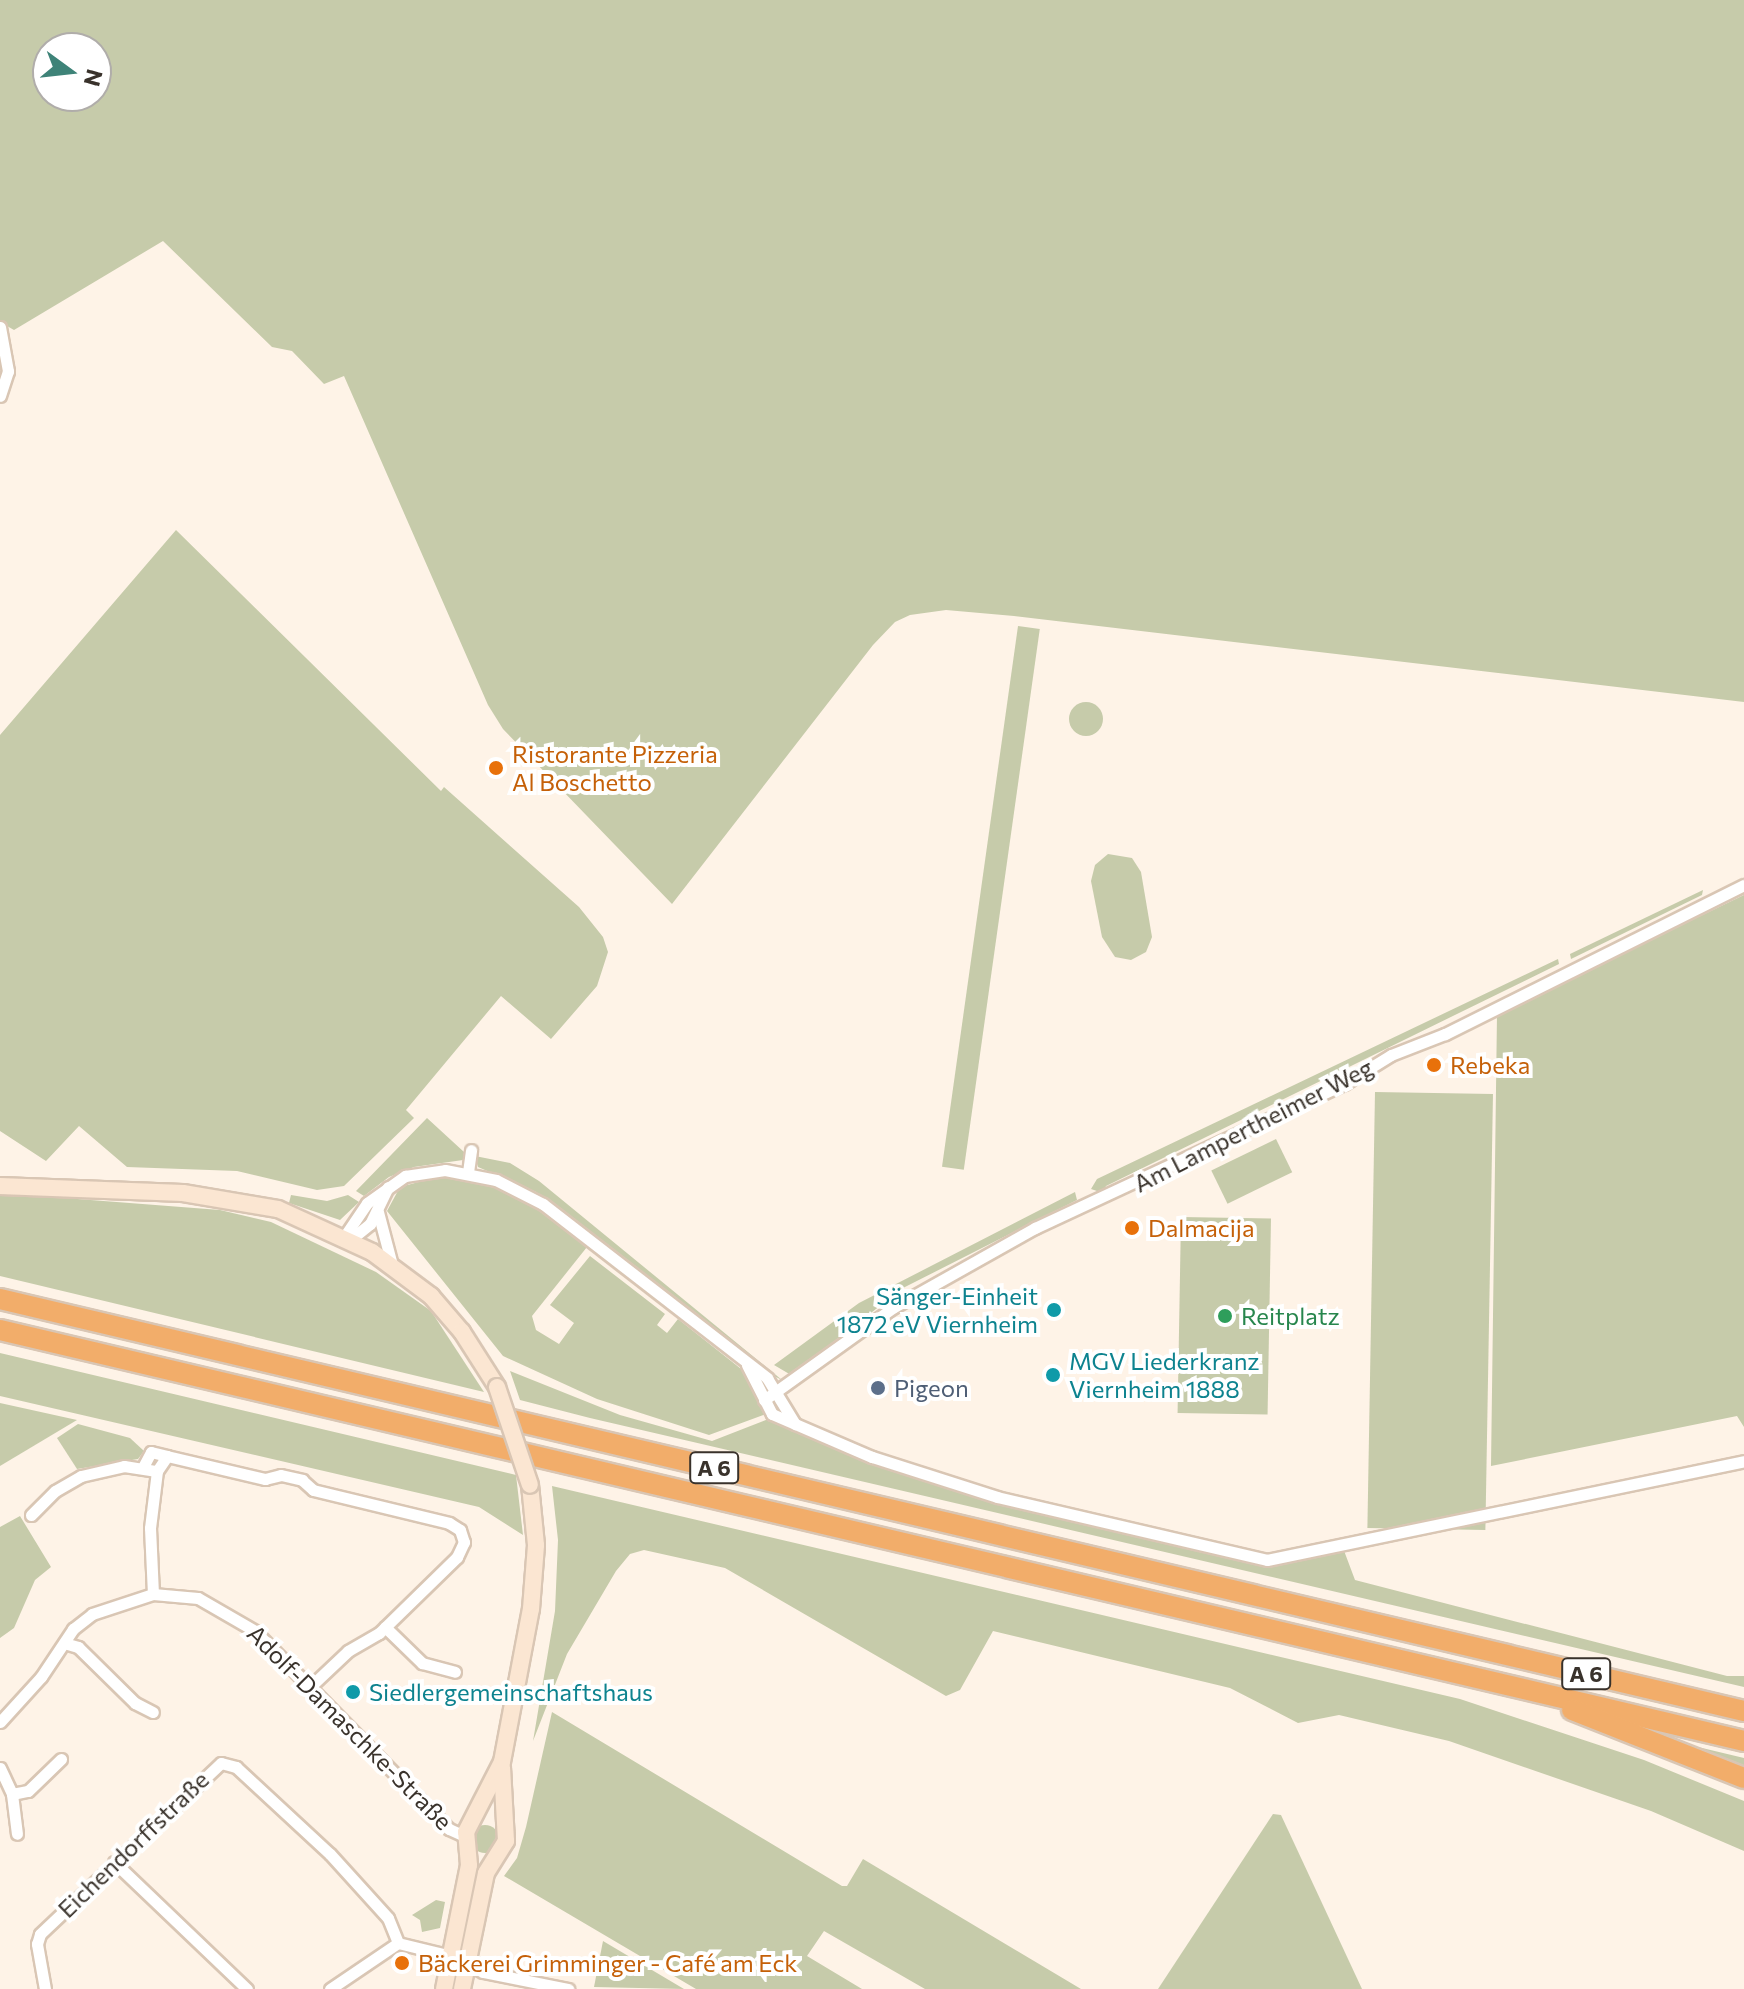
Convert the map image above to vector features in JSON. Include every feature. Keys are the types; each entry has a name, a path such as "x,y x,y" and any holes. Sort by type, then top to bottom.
{"highway":[{"name":"A 6","path":"0,1299 1744,1711"},
{"name":"A 6","path":"0,1330 1744,1741"},
{"name":"A 6","path":"1529,1690 1636,1738 1744,1778"}],"main road":[{"path":"0,1186 228,1198 278,1209 347,1238 392,1265 462,1332 497,1387 530,1485 535,1576 502,1762 506,1841 481,1892 462,1989"},
{"path":"444,1989 469,1865 468,1836 502,1762"},
{"path":"468,1836 489,1820 504,1829"},
{"path":"468,1836 480,1859 496,1857"}],"street":[{"path":"0,327 8,371 0,396"},
{"name":"Am Lampertheimer Weg","path":"764,1400 894,1307 1035,1228 1344,1084 1391,1055 1445,1034 1744,885"},
{"path":"468,1172 471,1150"},
{"path":"347,1238 367,1203 388,1186 426,1171 468,1172 496,1180 543,1204 747,1365 777,1392 795,1424"},
{"path":"347,1238 366,1230 388,1186"},
{"path":"378,1210 392,1265"},
{"path":"747,1365 772,1414 872,1457 981,1492 1267,1560 1744,1461"},
{"path":"143,1467 151,1452 265,1479 281,1475 302,1480 313,1490 449,1523 460,1530 464,1542 457,1557 385,1627 348,1651 311,1686"},
{"path":"153,1594 150,1528 157,1471 167,1456"},
{"path":"31,1515 55,1491 81,1476 143,1467 157,1471"},
{"name":"Adolf-Damaschke-Straße","path":"0,1722 64,1643 92,1614 153,1594 198,1598 223,1608 255,1631 449,1829 468,1836"},
{"path":"385,1627 422,1663 455,1672"},
{"path":"64,1643 78,1647 135,1703 153,1712"},
{"path":"12,1794 28,1791 61,1759"},
{"name":"Eichendorffstraße","path":"45,1989 38,1938 212,1767 226,1763 330,1854 388,1918 398,1943"},
{"path":"0,1768 12,1794 17,1834"},
{"path":"114,1862 247,1989"},
{"path":"330,1989 398,1943 451,1957 466,1967 562,1988"}],"green space":[{"path":"0,0 1744,0 1744,702 1014,616 946,610 910,615 895,622 873,645 672,904 503,729 488,705 344,376 324,384 292,351 272,347 163,241 14,330 0,322"},
{"path":"176,530 441,791 444,787 579,907 603,937 608,952 597,986 551,1039 501,996 406,1110 414,1118 344,1186 317,1190 237,1171 127,1167 79,1126 46,1161 0,1131 0,735"},
{"path":"1018,626 1040,629 964,1170 942,1167"},
{"path":"1086,702 1098,707 1103,719 1098,731 1086,736 1074,731 1069,719 1074,707"},
{"path":"1108,854 1132,858 1141,872 1152,937 1146,952 1131,960 1115,957 1102,937 1091,881 1095,865"},
{"path":"1703,890 1702,895 1571,959 1570,954"},
{"path":"1744,895 1744,1427 1737,1416 1491,1466 1497,1014"},
{"path":"1558,959 1559,964 1106,1186 1103,1193 1091,1189 1097,1179"},
{"path":"1375,1092 1493,1094 1485,1530 1367,1528"},
{"path":"427,1118 464,1152 463,1160 414,1167 389,1177 364,1196 356,1191"},
{"path":"1276,1139 1292,1172 1228,1204 1211,1171"},
{"path":"475,1156 510,1163 539,1181 782,1380 764,1371 536,1192 478,1167"},
{"path":"441,1176 480,1182 524,1199 587,1247 532,1316 536,1330 559,1344 574,1323 550,1305 590,1256 665,1314 657,1325 667,1333 678,1319 750,1376 766,1414 709,1435 597,1399 503,1356 387,1211 400,1187"},
{"path":"1075,1192 1077,1200 903,1288 791,1375 774,1365 859,1303"},
{"path":"0,1193 220,1210 271,1222 376,1272 431,1311 484,1392 0,1276"},
{"path":"291,1195 327,1201 348,1195 359,1202 340,1220 289,1203"},
{"name":"Reitplatz","path":"1181,1217 1271,1219 1268,1415 1178,1413"},
{"path":"0,1353 516,1475 523,1535 479,1507 0,1396"},
{"path":"510,1371 620,1415 712,1441 771,1418 892,1471 1230,1559 1268,1563 1343,1548 1355,1580 1727,1676 1744,1676 1744,1687 590,1418 520,1400"},
{"path":"0,1403 77,1420 0,1466"},
{"path":"78,1424 130,1438 144,1451 138,1459 77,1469 57,1438"},
{"path":"552,1486 1460,1699 1644,1760 1744,1801 1744,1851 1651,1811 1449,1741 1339,1715 1298,1723 1230,1688 993,1631 960,1690 946,1696 725,1568 644,1550 630,1554 616,1571 567,1654 533,1741 555,1611 558,1540"},
{"path":"20,1516 51,1567 35,1580 14,1628 0,1638 0,1527"},
{"path":"552,1712 842,1886 847,1886 863,1859 1081,1989 925,1989 824,1931 807,1956 862,1989 696,1989 504,1876 517,1858"},
{"path":"1652,1736 1744,1758 1744,1771"},
{"path":"1273,1814 1281,1815 1362,1989 1158,1989"},
{"path":"485,1825 495,1829 499,1839 495,1849 485,1853 475,1849 471,1839 475,1829"},
{"path":"436,1900 445,1902 440,1928 422,1932 420,1920 412,1915"},
{"path":"603,1941 684,1989 594,1987"}],"place":[{"name":"Ristorante Pizzeria Al Boschetto","path":"496,768"},
{"name":"Rebeka","path":"1434,1065"},
{"name":"Dalmacija","path":"1132,1228"},
{"name":"Sänger-Einheit 1872 eV Viernheim","path":"1054,1310"},
{"name":"Reitplatz","path":"1225,1316"},
{"name":"MGV Liederkranz Viernheim 1888","path":"1053,1375"},
{"name":"Pigeon","path":"878,1388"},
{"name":"Siedlergemeinschaftshaus","path":"353,1692"},
{"name":"Bäckerei Grimminger - Café am Eck","path":"402,1963"}]}
